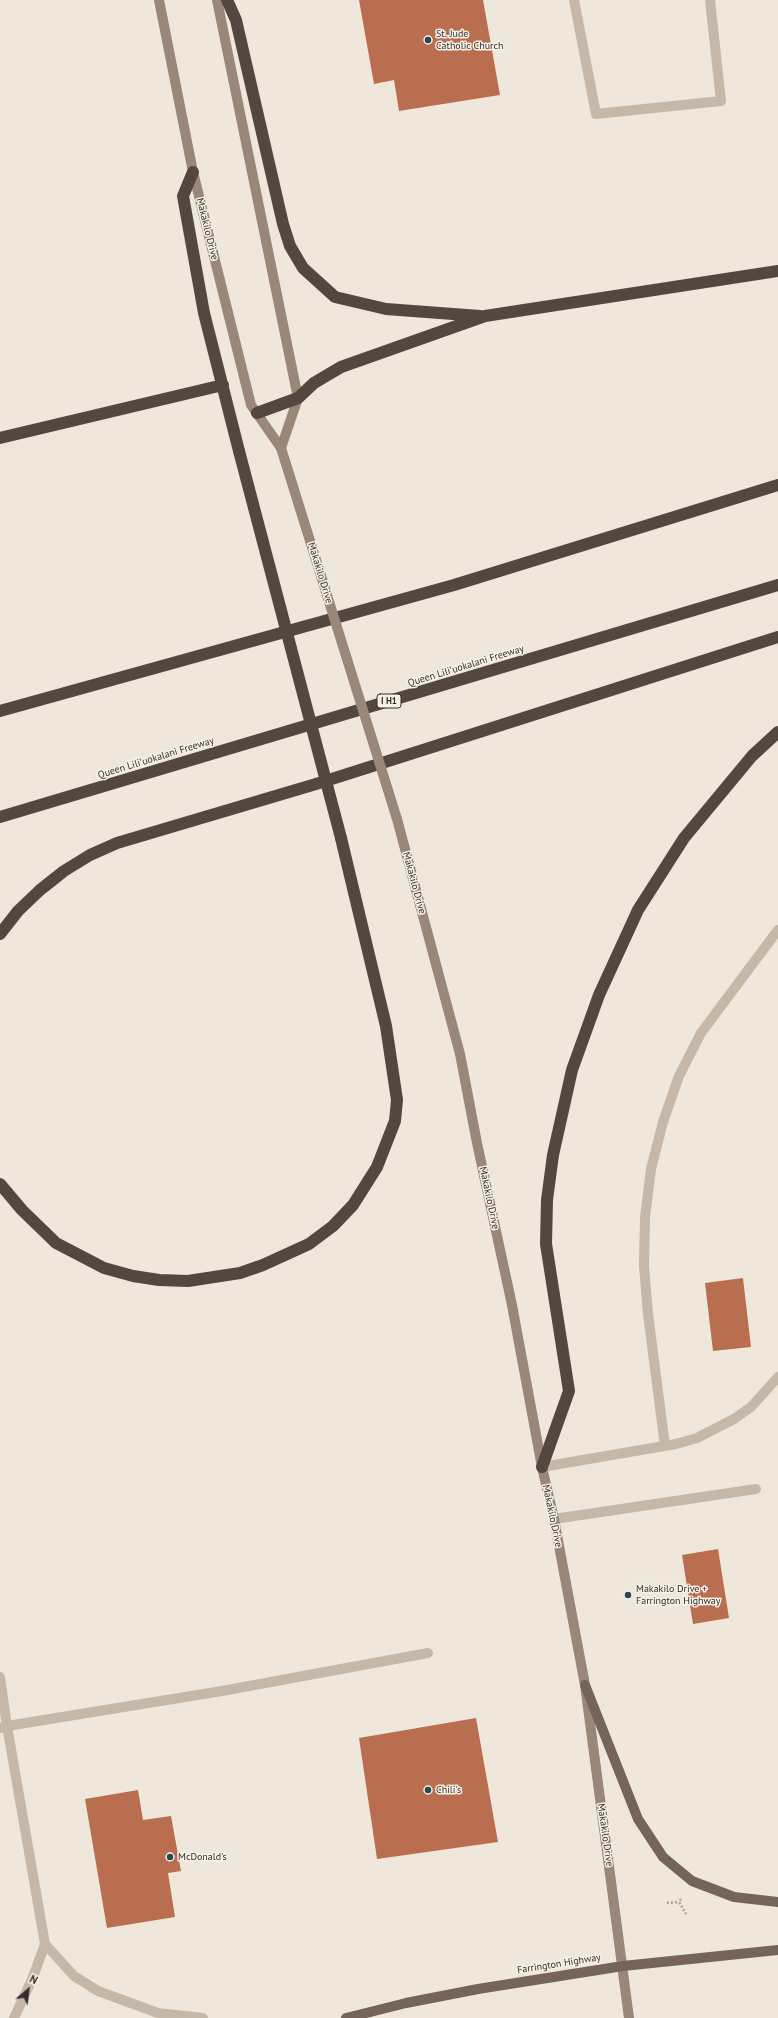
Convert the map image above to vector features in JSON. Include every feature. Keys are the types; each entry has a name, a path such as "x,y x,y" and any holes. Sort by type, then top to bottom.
{"highway":[{"path":"227,0 236,20 283,224 290,246 303,268 334,297 386,309 485,316"},
{"path":"0,1184 22,1210 56,1243 104,1268 133,1276 159,1280 188,1281 240,1273 302,1247 333,1226 353,1205 377,1167 396,1121 397,1100 386,1026 341,838 204,313 183,196 192,172"},
{"path":"257,413 298,398 314,383 341,367 485,316 778,271"},
{"path":"0,438 223,385"},
{"path":"0,711 454,585 778,485"},
{"name":"Queen Liliʻuokalani Freeway","path":"0,817 778,585"},
{"path":"0,934 18,911 40,890 64,871 90,855 117,843 316,784 778,637"},
{"path":"542,1468 569,1391 546,1244 547,1200 553,1155 572,1070 599,995 638,910 684,838 752,756 778,732"}],"main road":[{"name":"Makakilo Drive","path":"159,0 192,172 251,405 281,448 397,819 460,1054 478,1151 512,1306 585,1685 629,2018"},
{"path":"218,0 298,398 281,448"},
{"path":"585,1685 638,1819 663,1857 692,1881 734,1897 778,1902"},
{"name":"Farrington Highway","path":"346,2018 406,2003 456,1993 623,1966 778,1950"}],"lane":[{"path":"574,0 596,114 721,101 710,0"},
{"path":"666,1446 648,1314 644,1266 645,1217 651,1169 663,1122 679,1076 701,1033 778,930"},
{"path":"542,1468 666,1446 696,1438 734,1419 750,1407 778,1376"},
{"path":"554,1519 756,1489"},
{"path":"4,1727 222,1691 428,1653"},
{"path":"0,1678 4,1727 45,1944 34,1977 14,2018"},
{"path":"45,1944 74,1976 98,1991 158,2013 203,2018"}],"path":[{"path":"679,1902 681,1898"},
{"path":"668,1903 679,1902"},
{"path":"679,1902 686,1914"}],"building":[{"name":"St. Jude Catholic Church","path":"359,0 483,0 500,95 399,111 394,80 374,84"},
{"path":"743,1278 751,1347 713,1351 705,1283"},
{"path":"718,1549 729,1618 693,1624 682,1555"},
{"name":"Chili's","path":"476,1718 498,1842 377,1859 359,1738"},
{"path":"138,1790 143,1820 171,1816 181,1871 168,1873 175,1917 107,1928 85,1799"}],"place":[{"name":"St. Jude Catholic Church","path":"428,40"},
{"name":"Makakilo Drive + Farrington Highway","path":"628,1595"},
{"name":"Chili's","path":"428,1790"},
{"name":"McDonald's","path":"170,1857"}]}
